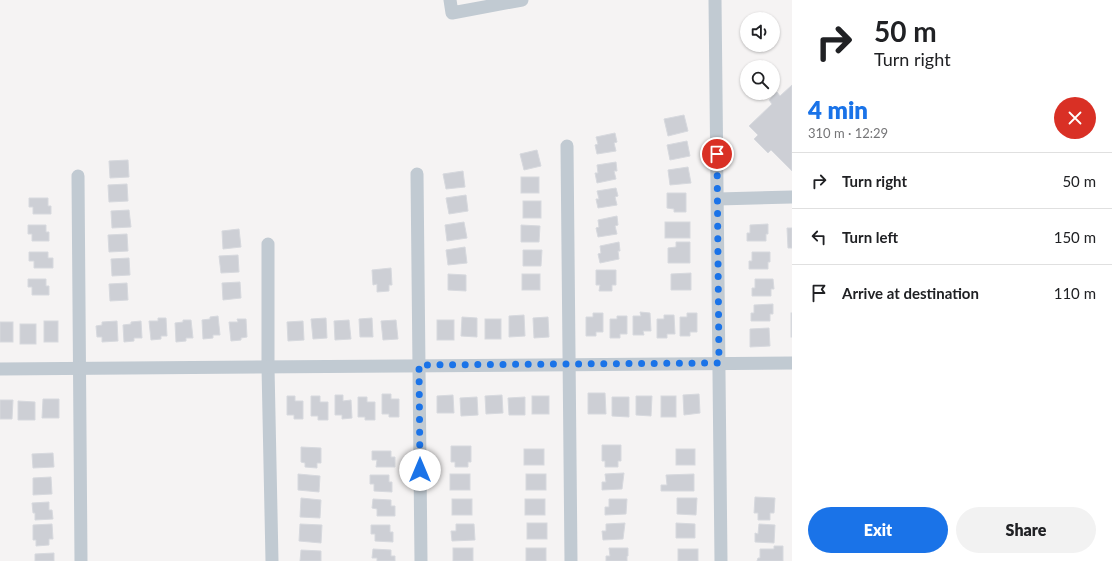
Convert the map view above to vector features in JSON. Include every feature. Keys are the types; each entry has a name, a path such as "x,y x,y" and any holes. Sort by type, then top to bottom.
{"street":[{"path":"450,0 452,13 522,0"},
{"path":"715,0 721,561"},
{"path":"567,146 571,561"},
{"path":"417,174 421,561"},
{"path":"78,176 81,561"},
{"path":"718,200 792,197"},
{"path":"268,244 268,367 272,561"},
{"path":"0,369 792,363"}],"building":[{"path":"792,85 792,171 771,150 768,153 754,139 758,135 749,126 772,104 769,100 780,100 780,96"},
{"path":"684,115 688,131 668,136 664,119"},
{"path":"615,133 617,142 614,143 616,151 597,154 595,145 598,144 596,137"},
{"path":"687,141 690,156 670,160 667,145"},
{"path":"537,150 541,166 524,170 520,154"},
{"path":"128,160 129,177 110,178 109,161"},
{"path":"616,162 617,171 614,171 616,179 597,183 595,173 598,173 597,165"},
{"path":"688,167 691,183 670,185 668,170"},
{"path":"463,171 465,187 446,189 443,174"},
{"path":"521,177 539,177 539,193 521,193"},
{"path":"127,184 128,201 109,202 108,185"},
{"path":"616,188 618,196 615,197 617,205 598,208 596,199 599,199 597,191"},
{"path":"667,193 686,193 686,212 674,212 674,209 667,208"},
{"path":"466,195 468,211 449,214 446,198"},
{"path":"29,198 48,198 48,206 51,206 51,214 33,214 33,207 29,207"},
{"path":"523,201 541,201 541,218 523,218"},
{"path":"129,210 131,227 112,228 111,211"},
{"path":"617,216 618,225 615,226 617,234 598,237 596,228 599,227 598,220"},
{"path":"464,222 467,238 447,241 445,225"},
{"path":"665,222 690,222 690,238 665,238"},
{"path":"768,224 766,241 747,241 747,233 750,233 750,225"},
{"path":"28,225 46,225 46,232 49,232 49,241 32,241 32,234 28,234"},
{"path":"521,225 540,226 539,242 521,242"},
{"path":"787,228 792,228 792,248 788,248"},
{"path":"239,229 241,247 223,249 222,231"},
{"path":"127,234 128,251 109,252 108,235"},
{"path":"619,242 619,259 600,263 598,254 601,253 600,246"},
{"path":"676,242 690,242 690,263 668,263 668,248 676,247"},
{"path":"465,247 467,263 448,265 446,250"},
{"path":"523,250 542,250 541,266 523,266"},
{"path":"29,252 48,252 48,258 53,258 53,268 34,268 34,261 29,261"},
{"path":"752,252 770,252 768,269 749,269 749,261 752,261"},
{"path":"238,255 239,272 221,273 219,256"},
{"path":"129,258 130,275 112,276 111,259"},
{"path":"391,268 392,285 389,285 389,291 377,292 377,284 373,285 372,270"},
{"path":"596,270 616,270 616,285 612,285 612,291 599,291 600,285 596,285"},
{"path":"691,273 691,290 671,290 671,274"},
{"path":"448,274 466,275 466,291 448,290"},
{"path":"522,274 540,274 540,290 522,290"},
{"path":"28,279 46,279 46,286 49,286 49,295 32,295 32,287 28,287"},
{"path":"755,279 773,279 774,289 771,289 771,296 752,296 752,288 755,288"},
{"path":"240,282 241,298 223,300 222,283"},
{"path":"127,283 128,300 110,301 109,284"},
{"path":"773,304 773,314 770,314 770,321 751,321 751,313 754,313 754,305"},
{"path":"640,312 650,313 651,331 643,331 644,335 633,335 633,316 641,316"},
{"path":"593,313 603,313 603,332 596,332 596,336 586,336 586,317 593,317"},
{"path":"687,313 697,313 697,332 690,332 690,336 680,336 680,317 687,317"},
{"path":"792,313 792,337 791,337"},
{"path":"524,315 525,336 509,337 509,316"},
{"path":"664,315 674,315 675,334 667,334 667,338 657,338 657,319 664,319"},
{"path":"218,316 220,335 213,335 213,338 203,339 202,320"},
{"path":"617,316 627,316 627,334 620,334 620,338 610,338 610,319 617,319"},
{"path":"462,317 477,318 477,337 461,336"},
{"path":"548,317 549,337 534,338 533,318"},
{"path":"158,318 166,318 167,336 161,336 161,339 151,340 149,321 158,321"},
{"path":"326,318 327,338 313,339 311,319"},
{"path":"372,318 373,337 360,337 359,319"},
{"path":"237,319 246,319 247,337 241,338 241,340 231,341 229,322 238,322"},
{"path":"485,319 501,319 501,339 485,339"},
{"path":"183,320 191,320 193,338 186,338 186,341 176,342 175,323 183,322"},
{"path":"349,320 351,339 335,340 334,321"},
{"path":"396,320 398,339 383,340 381,321"},
{"path":"437,320 454,320 454,340 437,340"},
{"path":"44,321 58,321 58,342 44,342"},
{"path":"117,321 118,341 102,342 102,337 97,337 96,326 102,325 102,322"},
{"path":"141,321 142,338 134,338 134,341 124,342 123,325"},
{"path":"303,321 304,340 288,341 287,322"},
{"path":"0,322 13,322 13,342 0,342"},
{"path":"20,324 36,324 36,344 20,344"},
{"path":"769,328 770,346 750,347 750,329"},
{"path":"588,393 605,393 606,414 588,414"},
{"path":"382,394 391,394 391,399 399,399 399,417 389,417 389,414 382,414"},
{"path":"699,394 700,413 684,415 683,395"},
{"path":"335,395 343,395 343,401 351,400 352,418 342,419 342,415 335,415"},
{"path":"453,395 454,413 437,413 437,396"},
{"path":"502,395 503,413 486,414 485,396"},
{"path":"287,396 295,396 295,401 303,401 303,419 294,419 294,415 287,415"},
{"path":"311,396 320,396 320,402 328,402 328,420 318,420 318,416 311,416"},
{"path":"532,396 549,396 549,414 532,414"},
{"path":"636,396 652,396 651,416 636,415"},
{"path":"661,396 676,396 676,417 661,417"},
{"path":"358,397 367,397 367,402 375,402 375,420 365,420 365,417 358,417"},
{"path":"477,397 478,415 461,416 460,398"},
{"path":"525,397 525,415 509,415 508,398"},
{"path":"612,397 629,397 629,417 612,416"},
{"path":"43,399 59,399 59,418 42,418"},
{"path":"0,400 13,400 12,419 0,419"},
{"path":"18,401 35,402 35,420 18,420"},
{"path":"602,445 621,445 621,461 618,461 618,467 605,467 605,461 602,461"},
{"path":"451,446 471,446 471,462 468,462 468,467 455,467 455,462 451,462"},
{"path":"301,447 321,448 321,463 317,463 317,468 305,467 305,463 301,462"},
{"path":"524,449 544,449 544,465 524,465"},
{"path":"676,449 695,449 695,465 676,465"},
{"path":"372,451 391,451 391,457 395,457 395,467 376,467 377,460 372,460"},
{"path":"53,453 54,467 33,468 32,454"},
{"path":"624,473 622,489 602,490 602,482 606,482 605,474"},
{"path":"298,474 320,476 319,492 298,490"},
{"path":"450,474 470,474 470,490 450,490"},
{"path":"526,474 546,474 546,490 526,490"},
{"path":"694,474 694,491 661,491 661,485 667,485 666,475"},
{"path":"370,475 389,475 389,482 392,482 392,492 374,491 374,484 370,484"},
{"path":"51,477 52,494 33,495 33,478"},
{"path":"755,497 775,498 774,513 770,513 770,520 758,520 758,513 754,513"},
{"path":"301,498 321,500 320,518 300,517"},
{"path":"677,498 697,498 696,515 677,514"},
{"path":"373,499 391,500 391,506 395,506 395,516 377,516 377,509 372,508"},
{"path":"452,499 472,499 472,515 452,515"},
{"path":"525,499 545,499 545,515 525,515"},
{"path":"609,499 627,499 626,514 605,515 605,507 609,507"},
{"path":"49,502 49,510 52,510 53,519 35,520 35,513 33,513 32,503"},
{"path":"527,523 547,523 547,539 527,539"},
{"path":"625,523 623,539 603,540 602,531 606,531 606,524"},
{"path":"676,523 695,524 695,538 676,538"},
{"path":"52,524 53,539 49,539 49,545 36,546 36,540 33,540 33,525"},
{"path":"300,524 322,525 321,543 299,541"},
{"path":"456,524 474,524 475,540 452,541 451,531 456,531"},
{"path":"759,524 775,525 774,543 755,542 755,533 758,534"},
{"path":"371,525 390,525 390,532 393,532 393,542 375,541 375,534 371,534"},
{"path":"774,546 783,546 783,561 757,561 758,558 760,558 760,549 774,549"},
{"path":"453,548 473,548 473,561 453,561"},
{"path":"526,548 546,548 546,561 526,561"},
{"path":"609,548 628,548 627,561 606,561 606,556 610,556"},
{"path":"373,549 391,550 391,556 395,556 395,561 377,561 377,558 372,558"},
{"path":"678,549 698,549 698,561 678,561"},
{"path":"301,550 321,551 321,561 300,561"},
{"path":"54,553 54,561 35,561 35,554"}],"route":[{"path":"420,470 419,365 719,363 717,154"}]}
